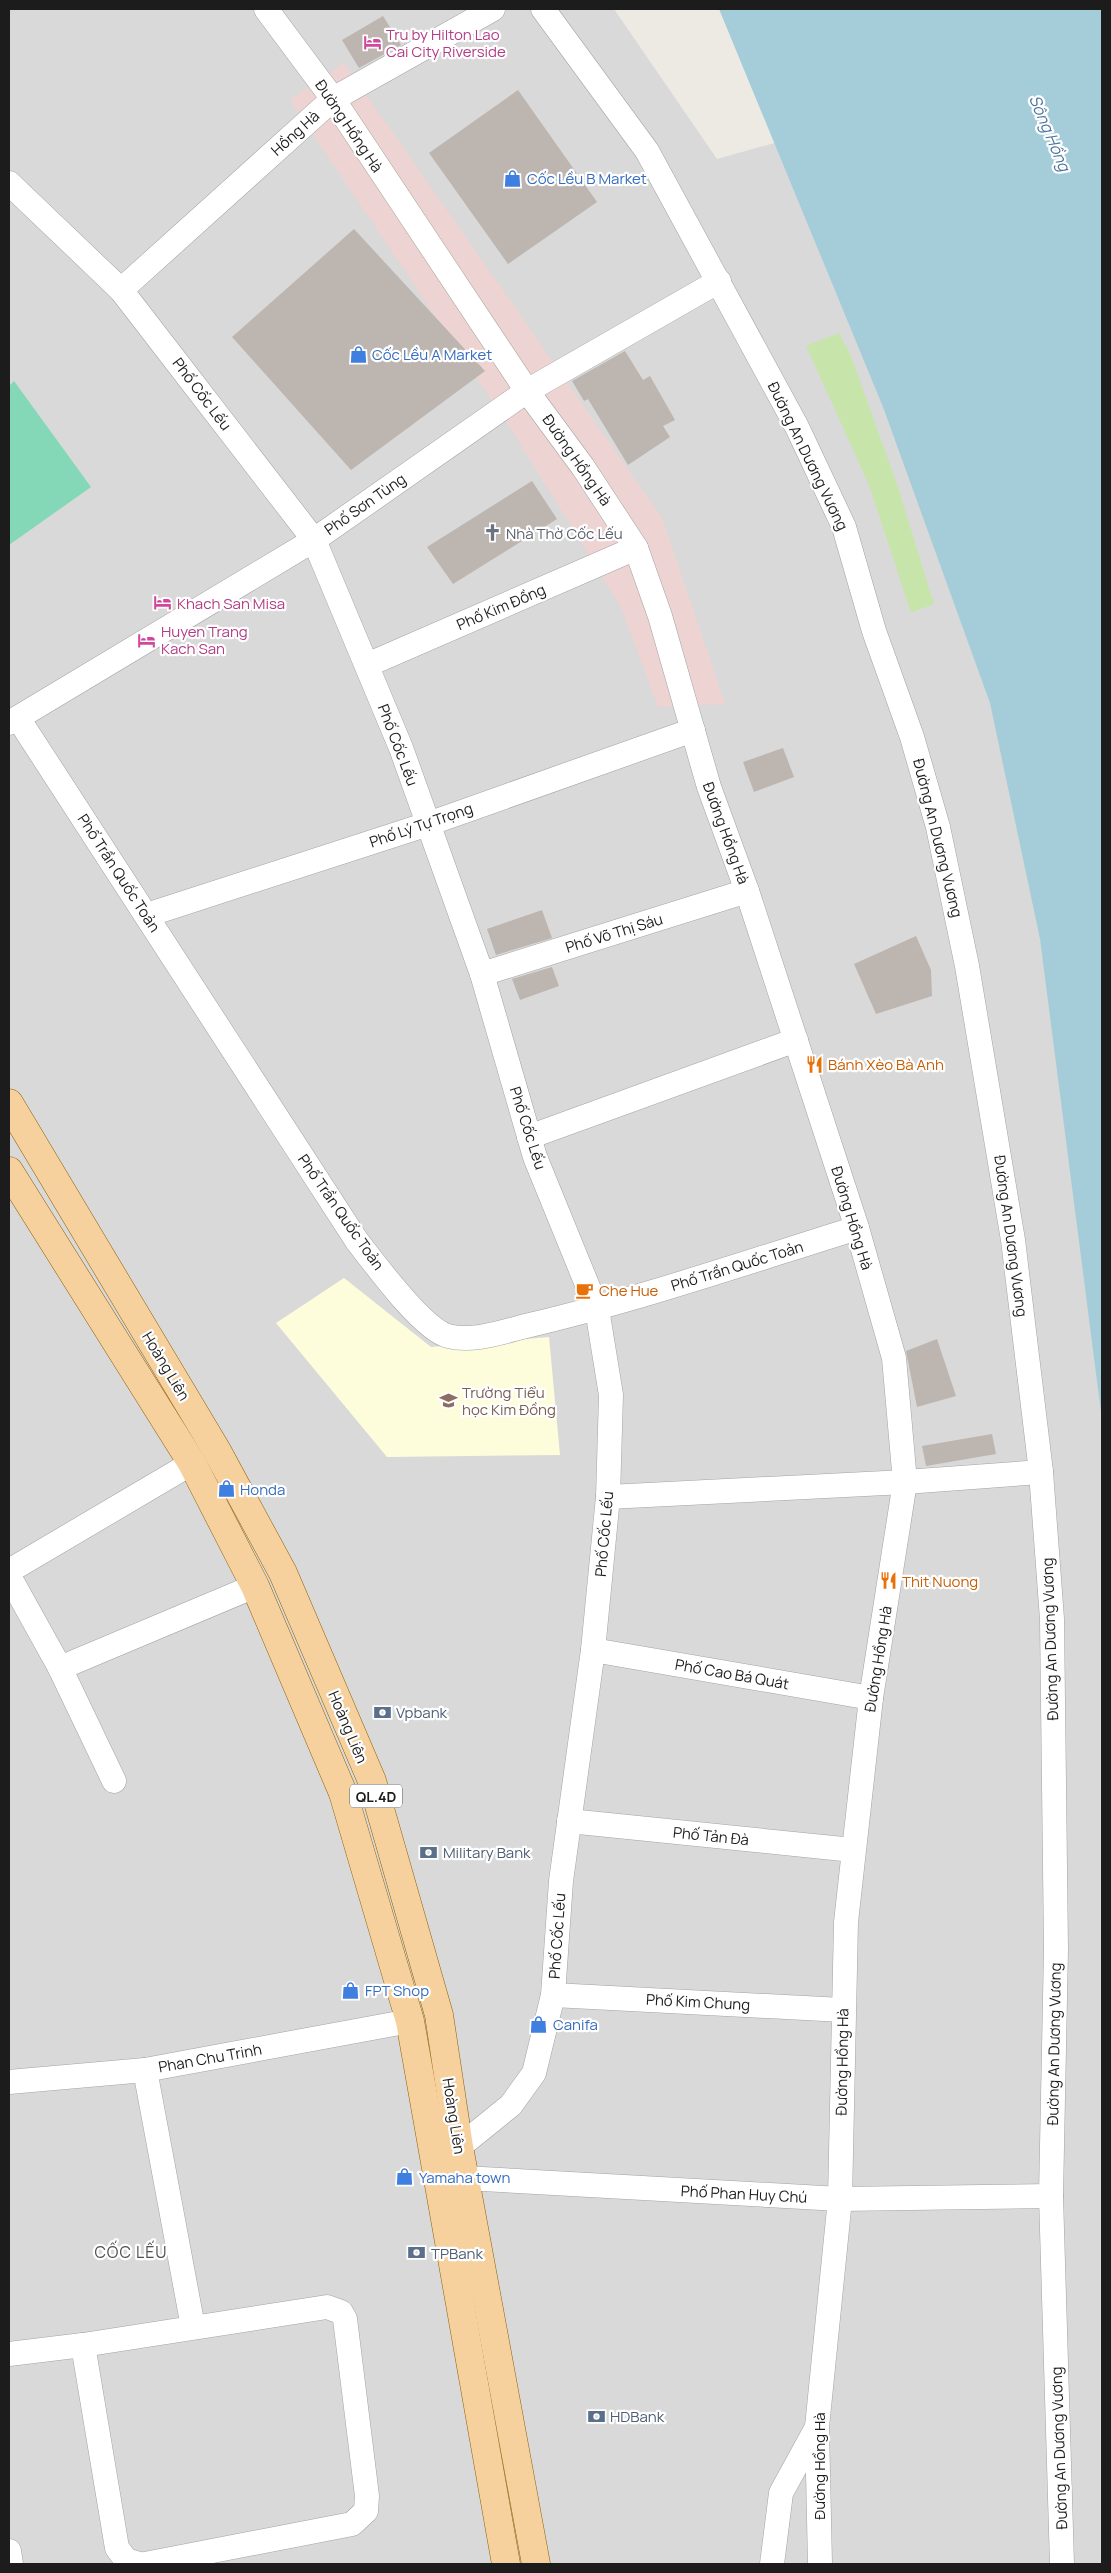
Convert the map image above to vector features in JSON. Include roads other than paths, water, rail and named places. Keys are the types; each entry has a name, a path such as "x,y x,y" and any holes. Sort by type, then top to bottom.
{"main road":[{"name":"Hoàng Liên","path":"9,1103 217,1451 283,1573 372,1781 439,2015 446,2149"},
{"path":"11,1181 46,1166"},
{"name":"Hoàng Liên","path":"11,1181 192,1463 255,1586 344,1793 446,2149 506,2564"},
{"path":"192,1463 217,1451"},
{"path":"410,2021 439,2015"},
{"name":"Hoàng Liên","path":"451,2179 536,2564"}],"street":[{"name":"Đường Hồng Hà","path":"266,9 333,100 527,390 584,467 636,548 660,616 708,787 747,891 857,1228 894,1358 905,1482 871,1698 846,1922 840,2200 817,2427 820,2564"},
{"name":"Hồng Hà","path":"121,290 333,100 493,9"},
{"name":"Đường An Dương Vương","path":"543,9 647,150 797,427 844,527 874,631 912,737 938,827 967,966 1010,1221 1041,1472 1052,1619 1056,1950 1050,2196 1062,2564"},
{"name":"Phố Cốc Lếu","path":"9,182 121,290 314,540 367,665 428,824 482,974 529,1137 597,1309 611,1395 608,1497 593,1650 561,1881 553,1995 534,2073 511,2105 446,2149"},
{"name":"Phố Sơn Tùng","path":"13,721 314,540 527,390 719,281"},
{"name":"Phố Kim Đồng","path":"367,665 636,548"},
{"name":"Phố Trần Quốc Toản","path":"13,721 147,915 357,1241 413,1311 446,1336 465,1338 597,1309 857,1228"},
{"name":"Phố Lý Tự Trọng","path":"147,915 428,824 693,730"},
{"name":"Phố Võ Thị Sáu","path":"482,974 747,891"},
{"path":"529,1137 796,1040"},
{"path":"9,1571 192,1463"},
{"path":"608,1497 905,1482 1041,1472"},
{"path":"9,1576 60,1668 114,1781"},
{"path":"60,1668 255,1586"},
{"name":"Phố Cao Bá Quát","path":"593,1650 871,1698"},
{"name":"Phố Tản Đà","path":"569,1821 853,1850"},
{"name":"Phố Kim Chung","path":"553,1995 843,2010"},
{"name":"Phan Chu Trinh","path":"9,2082 145,2070 410,2021"},
{"path":"145,2070 193,2327"},
{"name":"Phố Phan Huy Chú","path":"451,2179 840,2200 1050,2196"},
{"path":"9,2354 83,2345 327,2307 341,2312 348,2326 367,2496 366,2511 352,2524 145,2564"},
{"path":"83,2345 118,2548 126,2560 139,2564"},
{"path":"772,2564 781,2493 817,2427"},
{"path":"9,2551 10,2564"}],"water":[{"name":"Sông Hồng","path":"719,9 1102,9 1102,1420 1040,939 990,703 883,407"}],"place":[{"name":"Tru by Hilton Lao Cai City Riverside","path":"372,43"},
{"name":"Cốc Lều B Market","path":"513,178"},
{"name":"Cốc Lều A Market","path":"358,354"},
{"name":"Nhà Thờ Cốc Lếu","path":"492,533"},
{"name":"Khach San Misa","path":"163,603"},
{"name":"Huyen Trang Kach San","path":"147,640"},
{"name":"Bánh Xèo Bà Anh","path":"814,1064"},
{"name":"Che Hue","path":"585,1290"},
{"name":"Trường Tiểu học Kim Đồng","path":"448,1401"},
{"name":"Honda","path":"226,1489"},
{"name":"Thit Nuong","path":"888,1581"},
{"name":"Vpbank","path":"382,1712"},
{"name":"Military Bank","path":"429,1852"},
{"name":"FPT Shop","path":"351,1990"},
{"name":"Canifa","path":"539,2024"},
{"name":"Yamaha town","path":"405,2177"},
{"name":"TPBank","path":"417,2253"},
{"name":"HDBank","path":"596,2416"}],"district":[{"name":"CỐC LẾU","path":"131,2252"}]}
